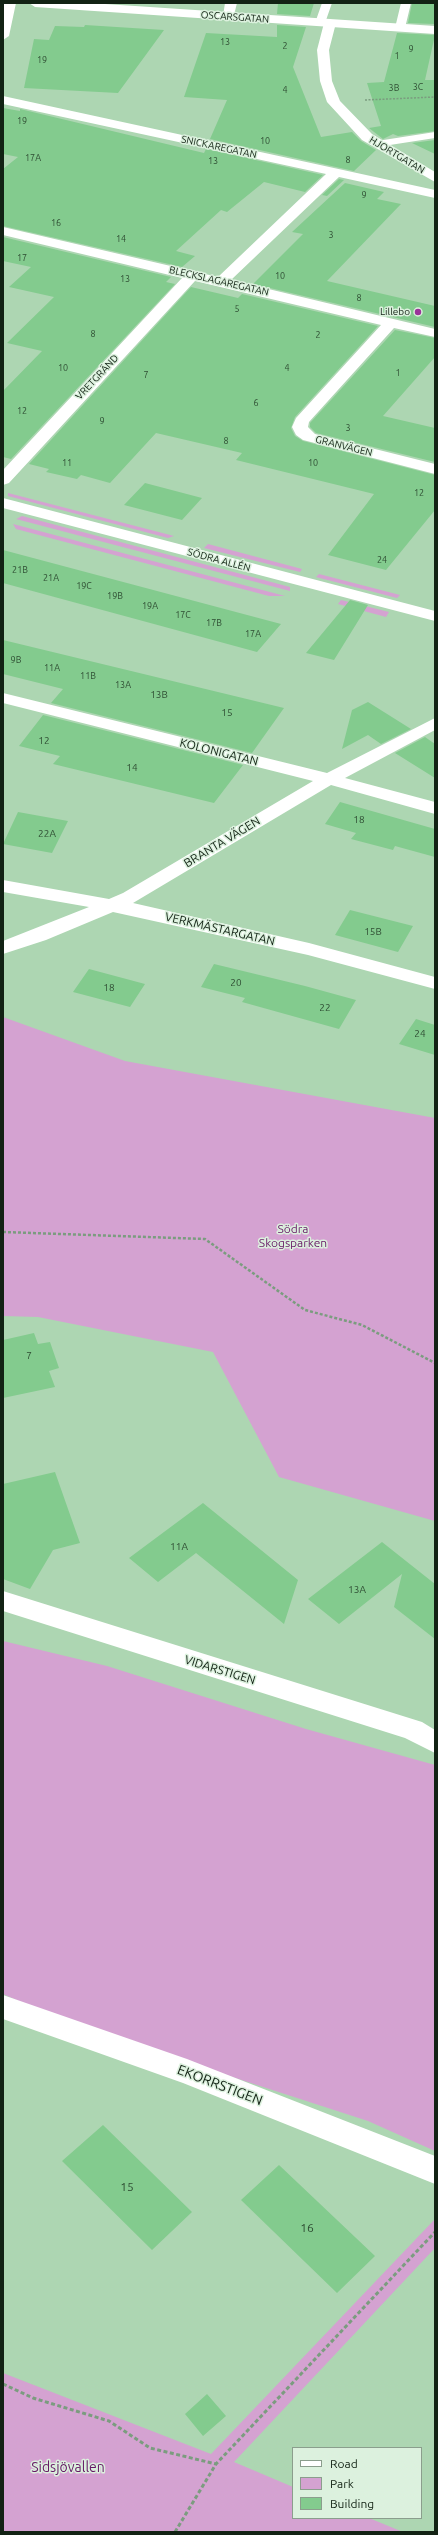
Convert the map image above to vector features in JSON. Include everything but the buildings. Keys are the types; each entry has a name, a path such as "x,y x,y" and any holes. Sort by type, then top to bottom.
{"street":[{"path":"3,36 10,3"},
{"name":"OSCARSGATAN","path":"35,3 435,30"},
{"path":"229,16 231,3"},
{"name":"HJORTGATAN","path":"325,23 323,50 326,81 340,110 367,138 435,178"},
{"name":"SNICKAREGATAN","path":"3,100 435,194"},
{"path":"221,282 335,173"},
{"name":"BLECKSLAGAREGATAN","path":"3,231 435,333"},
{"name":"VRETGRÄND","path":"3,480 192,275"},
{"name":"GRANVÄGEN","path":"392,322 302,421 300,427 302,432 309,437 435,469"},
{"name":"SÖDRA ALLÉN","path":"3,503 435,616"},
{"name":"KOLONIGATAN","path":"3,698 329,779 435,808"},
{"name":"BRANTA VÄGEN","path":"3,948 39,936 130,897 329,779 435,723"},
{"name":"VERKMÄSTARGATAN","path":"3,886 109,905 308,949 435,983"},
{"name":"VIDARSTIGEN","path":"3,1601 413,1730 435,1742"},
{"name":"EKORRSTIGEN","path":"3,2007 186,2072 435,2170"}],"lane":[{"path":"325,23 327,3"},
{"path":"400,28 406,3"},
{"path":"377,144 435,135"}],"path":[{"path":"363,100 435,97"},
{"path":"3,1232 205,1240 305,1310 362,1325 418,1356 435,1363"},
{"path":"175,2532 216,2464 435,2232"},
{"path":"3,2384 33,2398 109,2421 150,2448 216,2464"}],"green space":[{"path":"8,493 174,536 168,538 8,496"},
{"path":"22,516 290,587 290,591 16,519"},
{"path":"13,524 285,596 269,596 16,529"},
{"path":"208,544 302,569 300,572 204,548"},
{"path":"319,574 400,595 397,598 316,577"},
{"path":"341,600 389,612 386,617 338,604"},
{"name":"Södra Skogsparken","path":"3,1017 125,1061 435,1118 435,1521 279,1477 213,1352 38,1317 3,1316"},
{"path":"3,1641 107,1666 306,1729 435,1765 435,2151 368,2121 72,2025 3,1994"},
{"name":"Sidsjövallen","path":"435,2219 435,2248 234,2462 292,2487 292,2519 371,2519 403,2532 3,2532 3,2373 211,2454"}],"place":[{"name":"Lillebo","path":"418,312"}]}
